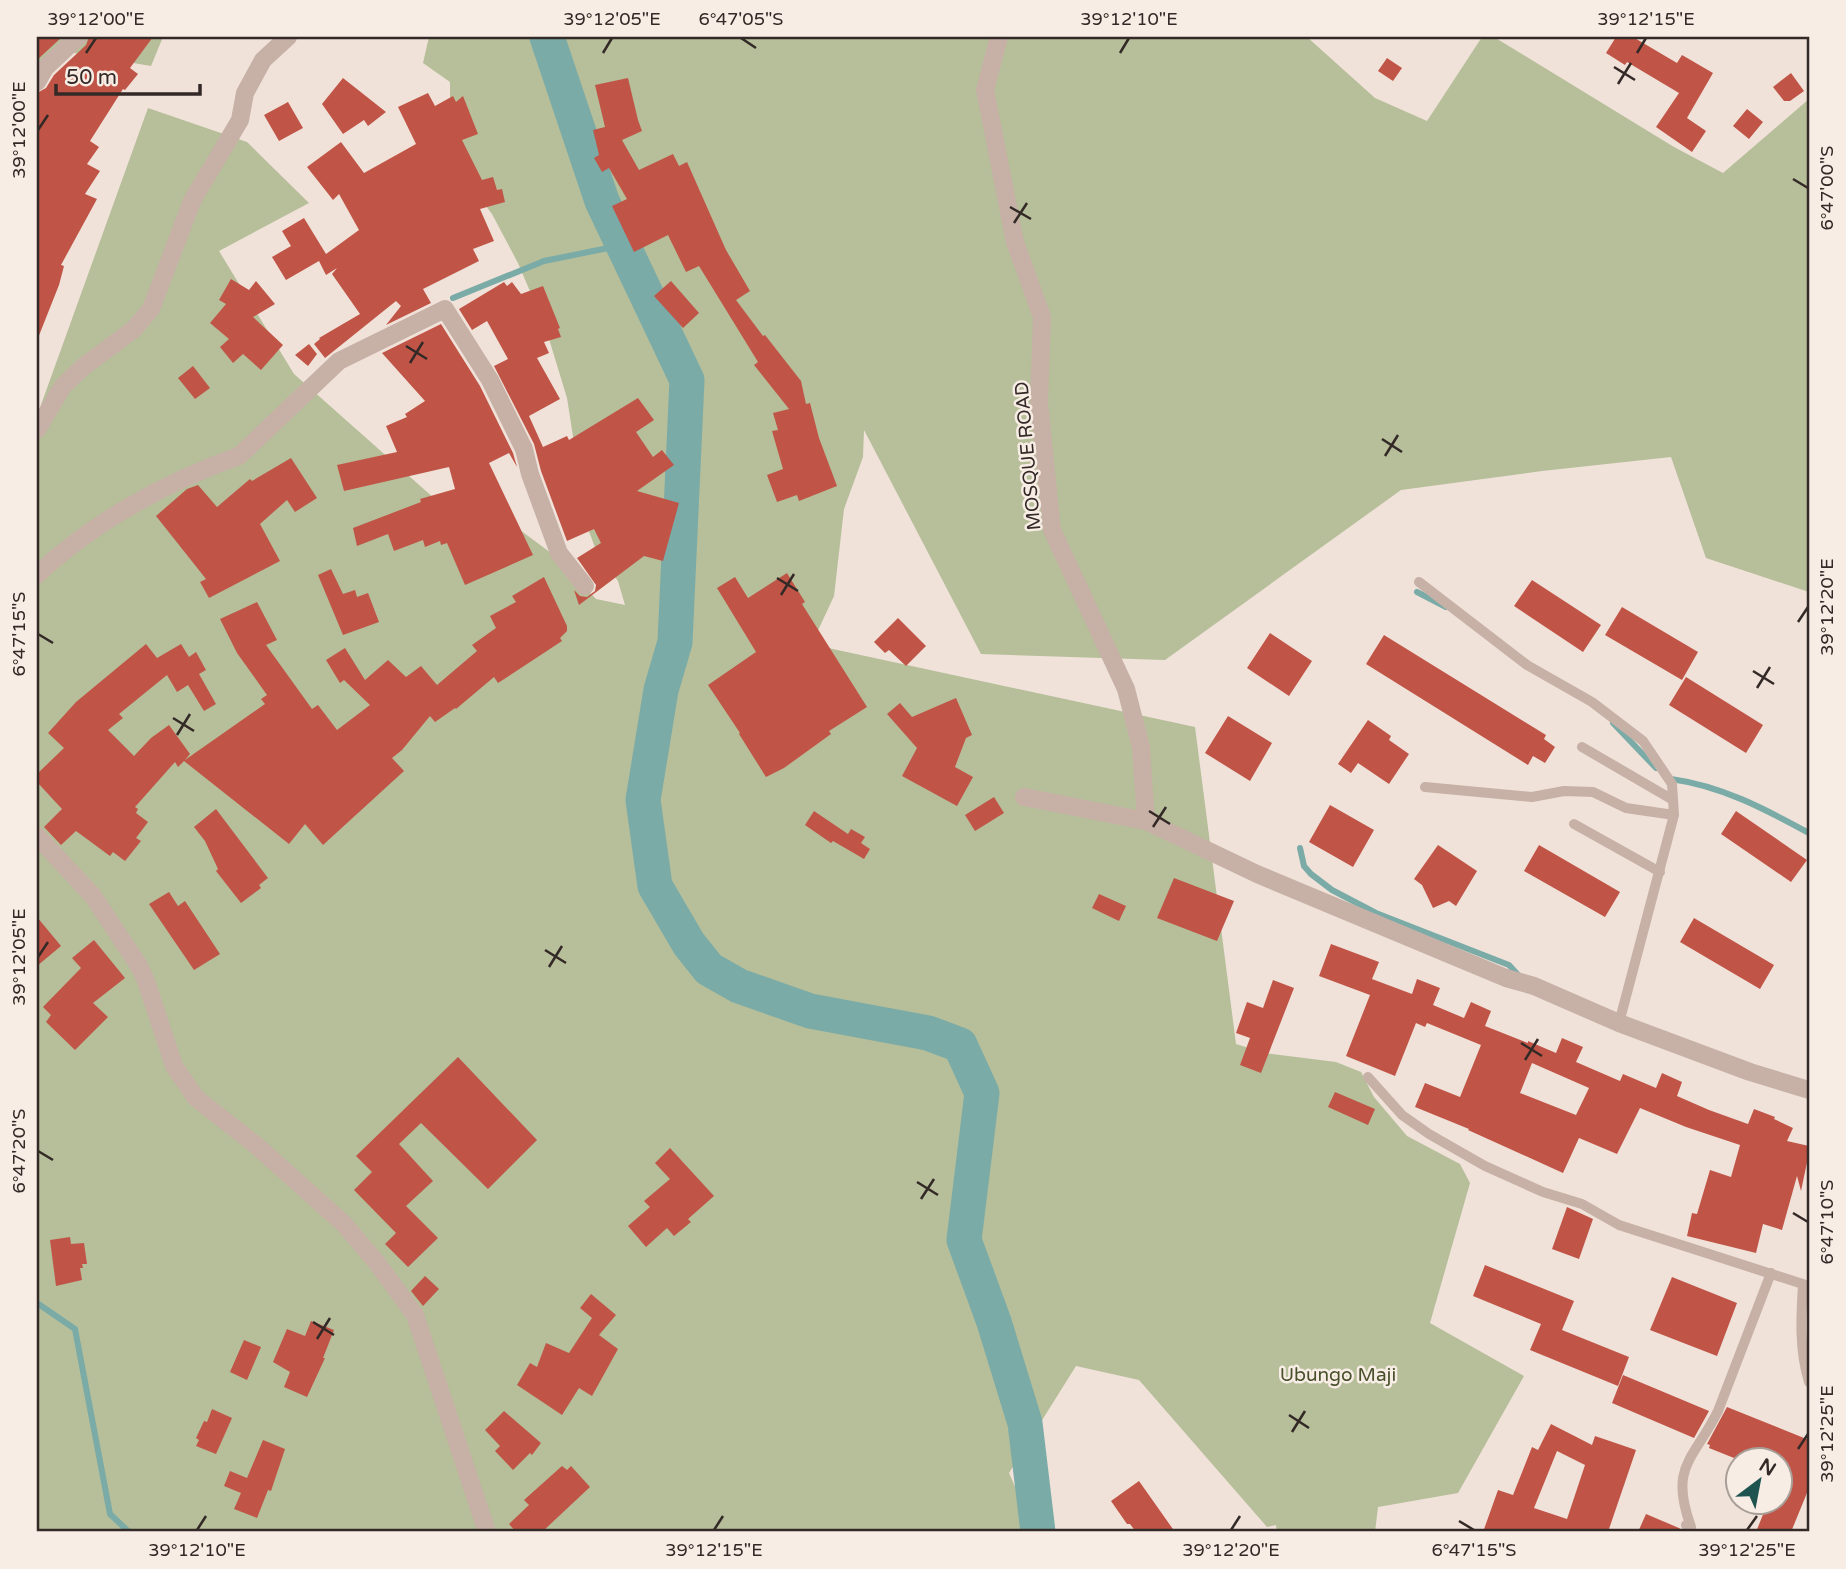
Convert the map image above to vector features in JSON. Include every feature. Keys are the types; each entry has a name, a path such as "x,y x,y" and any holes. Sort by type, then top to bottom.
{"street":[{"path":"37,82 45,68 78,37"},
{"path":"37,430 63,386 134,328 150,309 192,201 240,120 245,93 263,60 288,37"},
{"name":"MOSQUE ROAD","path":"999,37 985,90 1015,242 1042,317 1039,403 1052,530 1126,689 1140,747 1146,821"},
{"path":"37,575 76,541 119,513 239,456 339,361 445,309 490,380 524,449 530,474 559,553 585,586"},
{"path":"1024,797 1146,821 1257,874 1506,978 1534,986 1619,1023 1750,1072 1809,1090"},
{"path":"37,836 93,896 139,965 174,1066 196,1098 257,1146 344,1224 415,1315 487,1532"}],"lane":[{"path":"1419,582 1527,665 1592,702 1643,741 1672,785 1674,815 1619,1023"},
{"path":"1582,747 1673,800"},
{"path":"1425,787 1532,797 1564,791 1593,792 1626,808 1674,815"},
{"path":"1574,824 1660,872"},
{"path":"1368,1077 1402,1115 1485,1166 1543,1192 1582,1204 1619,1225 1806,1285 1800,1328 1809,1382"},
{"path":"1686,1525 1691,1527 1681,1493 1684,1465 1708,1431 1718,1411 1771,1273"}],"green space":[{"path":"37,37 163,37 151,66 63,51 37,73"},
{"name":"Ubungo Maji","path":"429,37 1307,37 1375,98 1427,121 1482,37 1494,37 1674,147 1723,173 1809,99 1809,592 1706,558 1671,457 1401,490 1165,660 981,654 864,430 863,457 844,509 834,596 814,639 805,643 1195,727 1236,1044 1265,1053 1336,1062 1361,1072 1374,1097 1407,1136 1460,1164 1470,1183 1430,1323 1524,1376 1458,1493 1378,1507 1375,1532 1277,1532 1276,1525 1267,1527 1139,1380 1076,1366 1009,1473 1035,1532 37,1532 37,416 148,108 247,142 309,203 219,251 294,374 453,515 520,530 555,556 596,599 625,605 618,581 597,553 587,526 567,398 546,329 518,263 492,214 463,175 450,119 450,82 423,63"}],"building":[{"path":"37,37 62,37 37,60"},
{"path":"89,37 153,37 130,68 138,74 125,90 123,89 90,141 99,147 87,164 100,171 85,194 97,199 61,265 64,266 59,285 38,338 37,93 46,88 54,75 86,45"},
{"path":"1616,37 1633,37 1677,63 1682,55 1713,73 1687,118 1706,131 1692,152 1656,127 1679,93 1627,62 1625,65 1606,53"},
{"path":"1387,58 1402,68 1393,81 1378,71"},
{"path":"1791,73 1804,91 1790,101 1784,101 1773,87"},
{"path":"343,78 386,112 368,126 364,120 343,134 322,104"},
{"path":"628,78 642,131 622,140 639,170 673,154 679,166 687,162 726,250 750,291 736,300 801,381 806,404 810,403 819,438 837,486 799,501 797,495 777,502 767,475 783,469 772,431 778,430 773,413 789,409 754,365 758,362 699,266 686,272 668,235 634,252 612,206 627,199 609,168 602,172 594,158 599,155 593,130 605,127 595,85"},
{"path":"428,93 435,106 453,96 456,102 463,96 478,134 462,140 482,180 493,177 497,190 502,189 505,202 480,209 494,241 473,249 479,261 423,289 431,303 386,325 401,306 396,301 325,358 314,344 319,338 360,314 332,274 337,268 326,275 319,261 286,280 272,257 291,246 282,231 304,218 326,254 359,230 339,194 333,200 307,167 341,142 364,173 416,144 398,107"},
{"path":"288,102 303,128 279,141 264,115"},
{"path":"1747,109 1763,122 1749,139 1733,126"},
{"path":"231,279 249,290 256,281 275,304 253,317 283,345 261,370 243,354 233,363 220,347 229,339 210,323 226,304 219,300"},
{"path":"671,281 699,313 683,328 654,296"},
{"path":"504,282 507,286 512,282 521,294 543,286 560,328 561,337 544,342 549,353 537,358 560,399 529,416 543,447 567,436 569,440 638,398 654,420 636,432 653,457 662,450 674,465 637,491 679,503 663,561 644,556 579,605 574,590 580,596 587,597 595,591 596,585 577,558 601,543 594,529 567,541 534,444 494,366 508,359 487,321 472,330 459,309"},
{"path":"441,324 480,386 513,453 517,467 509,453 489,463 533,555 465,585 447,543 441,545 440,541 425,547 423,540 394,551 388,534 357,546 353,528 421,502 420,499 455,489 449,467 344,491 337,465 397,452 386,426 407,417 405,414 425,401 382,353"},
{"path":"309,344 317,354 308,366 295,355"},
{"path":"193,366 210,388 195,399 178,378"},
{"path":"291,458 317,498 295,512 287,500 260,524 280,561 209,598 200,582 206,579 156,516 187,489 198,485 217,507 250,479 252,481"},
{"path":"331,569 343,594 355,590 357,597 368,593 379,622 343,635 318,575"},
{"path":"787,573 805,602 802,604 867,707 829,731 831,734 784,768 766,777 708,685 756,652 717,588 735,577 748,598"},
{"path":"544,577 567,626 567,631 560,638 562,641 498,683 494,677 456,709 435,722 430,716 392,758 404,771 323,845 305,824 289,844 184,761 178,767 175,762 135,807 138,809 136,813 148,822 136,838 141,841 125,861 113,852 110,856 76,831 61,845 44,827 62,809 37,782 37,774 64,748 48,733 76,702 146,644 157,658 181,644 189,657 196,652 206,670 199,674 216,704 204,711 188,685 177,692 167,675 119,714 123,718 108,730 134,756 151,738 169,725 190,754 185,760 265,704 261,699 267,695 237,653 220,619 257,602 277,640 266,645 312,709 318,705 337,730 370,705 344,680 340,683 326,660 345,648 365,680 388,660 406,677 421,666 437,685 477,651 472,645 496,628 490,616 516,602 512,596"},
{"path":"1532,580 1601,625 1583,652 1514,606"},
{"path":"1622,607 1698,652 1682,680 1605,635"},
{"path":"898,618 926,646 906,666 889,650 885,653 874,642"},
{"path":"1270,633 1312,661 1289,696 1247,668"},
{"path":"1384,635 1546,735 1544,739 1555,747 1545,763 1533,756 1528,765 1366,664"},
{"path":"1686,677 1763,725 1746,753 1669,705"},
{"path":"956,698 972,735 966,738 955,767 973,777 957,806 902,776 917,748 887,714 900,703 912,717"},
{"path":"1228,716 1272,743 1250,781 1205,753"},
{"path":"1368,720 1391,736 1389,740 1409,754 1389,784 1358,763 1351,773 1338,764"},
{"path":"994,797 1004,813 975,831 965,815"},
{"path":"1330,805 1374,830 1353,867 1309,842"},
{"path":"216,809 268,878 259,885 261,888 241,903 216,871 218,869 205,841 194,827"},
{"path":"814,811 848,834 851,829 865,837 861,843 870,849 864,859 833,841 831,843 805,825"},
{"path":"1736,811 1807,860 1791,882 1721,834"},
{"path":"1438,845 1477,871 1456,906 1449,901 1433,908 1422,885 1414,879"},
{"path":"1539,845 1620,892 1605,917 1524,871"},
{"path":"1174,878 1234,901 1217,941 1157,918"},
{"path":"169,892 178,906 185,901 220,954 194,970 149,904"},
{"path":"1099,894 1126,906 1119,921 1092,908"},
{"path":"37,917 61,946 37,966"},
{"path":"1694,918 1774,965 1760,989 1680,942"},
{"path":"94,940 125,978 93,1003 108,1017 75,1050 46,1022 51,1015 43,1007 81,968 72,958"},
{"path":"1331,944 1379,962 1372,979 1412,994 1417,979 1440,988 1433,1005 1464,1018 1471,1002 1491,1011 1485,1026 1556,1053 1562,1038 1583,1047 1576,1062 1620,1081 1623,1074 1656,1088 1662,1073 1682,1082 1677,1096 1709,1110 1748,1124 1754,1109 1775,1117 1774,1119 1793,1128 1787,1141 1809,1146 1801,1191 1797,1176 1782,1230 1763,1224 1756,1253 1687,1236 1692,1213 1697,1214 1710,1170 1731,1177 1740,1145 1640,1108 1617,1154 1579,1138 1563,1173 1415,1107 1425,1083 1460,1097 1481,1045 1427,1023 1425,1027 1416,1023 1395,1076 1346,1056 1370,995 1319,976","holes":["1532,1063 1589,1088 1576,1115 1520,1093"]},
{"path":"1273,980 1294,988 1261,1073 1240,1065 1250,1038 1236,1033 1247,1002 1263,1008"},
{"path":"458,1057 537,1140 488,1189 421,1123 399,1144 433,1181 406,1206 438,1238 408,1267 385,1244 396,1233 354,1190 372,1172 356,1156"},
{"path":"1335,1092 1375,1109 1368,1125 1328,1107"},
{"path":"670,1148 714,1196 688,1219 691,1222 674,1236 667,1228 646,1247 628,1226 650,1207 644,1201 670,1179 655,1163"},
{"path":"1567,1207 1593,1219 1579,1259 1552,1249"},
{"path":"70,1237 71,1244 84,1243 87,1264 82,1264 83,1268 80,1268 82,1280 56,1286 50,1240"},
{"path":"1485,1265 1574,1301 1562,1330 1629,1357 1618,1386 1530,1350 1541,1324 1473,1296"},
{"path":"425,1276 439,1289 423,1306 411,1291"},
{"path":"1672,1277 1737,1303 1717,1356 1650,1330"},
{"path":"591,1294 616,1315 599,1335 618,1349 592,1396 579,1388 562,1415 517,1385 530,1363 537,1367 546,1343 569,1353 592,1318 580,1308"},
{"path":"311,1321 334,1330 325,1358 307,1397 284,1387 290,1372 273,1362 287,1329 305,1336"},
{"path":"244,1340 261,1347 247,1380 230,1372"},
{"path":"1623,1375 1709,1411 1694,1438 1612,1403"},
{"path":"1727,1407 1809,1440 1809,1488 1791,1532 1756,1532 1762,1516 1794,1516 1794,1446 1724,1446 1724,1454 1709,1448 1710,1445 1707,1444"},
{"path":"212,1409 232,1418 216,1454 196,1446 199,1440 196,1438"},
{"path":"504,1411 541,1443 532,1455 530,1453 513,1470 495,1451 500,1446 485,1430"},
{"path":"1551,1424 1592,1445 1595,1436 1636,1450 1608,1532 1483,1532 1498,1490 1513,1495 1532,1447 1538,1450","holes":["1557,1451 1585,1465 1567,1519 1534,1508"]},
{"path":"263,1440 285,1449 271,1491 268,1490 257,1518 234,1509 241,1493 224,1486 230,1471 247,1478"},
{"path":"562,1466 567,1470 571,1466 590,1487 542,1532 516,1532 509,1524 529,1505 524,1500"},
{"path":"1139,1481 1175,1532 1136,1532 1127,1524 1111,1501"},
{"path":"1646,1514 1679,1528 1684,1532 1638,1532"}],"waterway":[{"path":"547,37 602,201 687,380 675,642 661,690 643,800 655,886 689,944 709,969 739,986 810,1011 928,1033 960,1045 982,1093 964,1240 994,1322 1025,1423 1038,1532"},
{"path":"453,298 544,261 623,245"},
{"path":"1417,592 1446,607"},
{"path":"1613,723 1656,768"},
{"path":"1671,779 1725,793 1809,833"},
{"path":"1300,848 1304,866 1332,890 1376,913 1509,965 1520,977"},
{"path":"37,1303 75,1329 110,1514 129,1532"}]}
